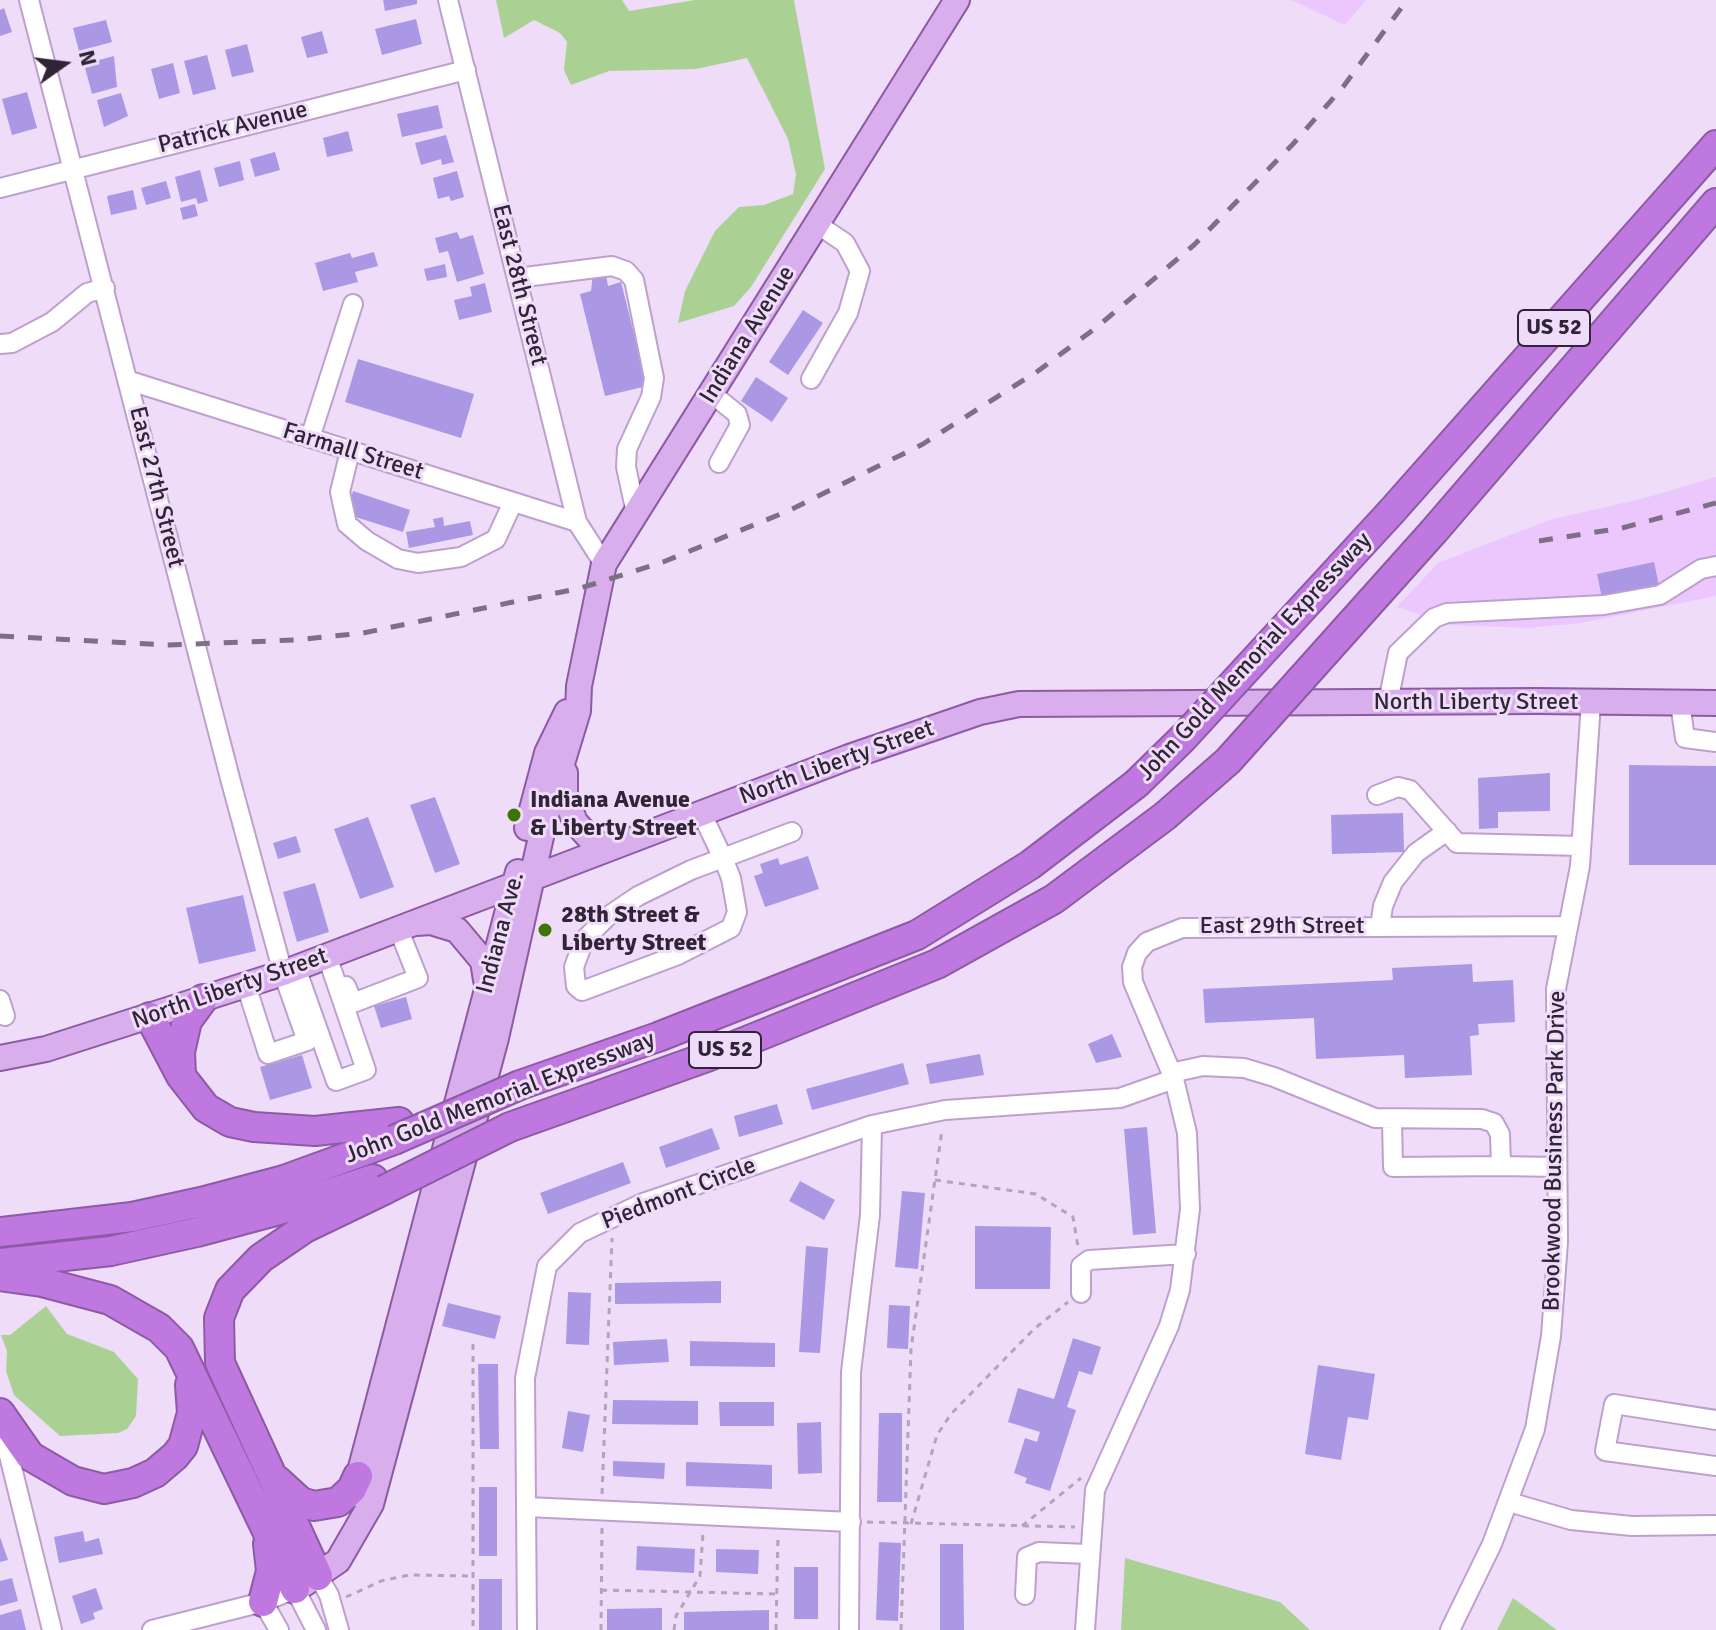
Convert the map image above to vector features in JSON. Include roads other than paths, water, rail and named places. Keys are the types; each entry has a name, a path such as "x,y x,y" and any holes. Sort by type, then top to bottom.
{"highway":[{"name":"John Gold Memorial Expressway","path":"4,1232 132,1217 284,1180 396,1131 658,1037 917,935 1030,865 1136,784 1183,738 1392,511 1716,145"},
{"name":"John Gold Memorial Expressway","path":"7,1270 197,1232 384,1182 510,1127 707,1057 937,964 1054,899 1165,816 1228,761 1434,531 1716,203"},
{"path":"181,1076 180,1052 187,1021 203,999"},
{"path":"150,1017 181,1076 206,1108 230,1122 254,1127 315,1131 396,1131"},
{"path":"306,1583 275,1478 220,1363 218,1333 223,1304 244,1273 261,1258 384,1182"},
{"path":"7,1270 110,1300 141,1316 179,1348 261,1521 271,1571 263,1602"},
{"path":"0,1413 30,1456 58,1474 91,1488 133,1483 155,1473 183,1446 192,1413 190,1372"},
{"path":"275,1478 301,1502 314,1506 338,1502 352,1489 358,1476"},
{"path":"261,1521 306,1583"}],"main road":[{"name":"Indiana Avenue","path":"579,686 604,564 957,0"},
{"name":"Indiana Ave.","path":"306,1583 348,1517 484,997 566,751 578,711 579,686"},
{"name":"Indiana Ave.","path":"306,1583 348,1548 371,1504 496,1038 547,753 579,686"},
{"name":"North Liberty Street","path":"0,1058 46,1049 290,971 701,812 900,738 980,712 1019,704 1716,703"},
{"path":"566,751 565,795 575,822 594,843 603,846 631,839"},
{"path":"404,926 442,924 468,940 487,971 484,997"}],"street":[{"name":"East 27th Street","path":"29,0 130,381 195,644 290,971"},
{"name":"East 28th Street","path":"448,0 577,522 604,564"},
{"name":"Patrick Avenue","path":"0,188 466,70"},
{"path":"811,379 848,313 860,271 845,243 817,224"},
{"path":"517,278 589,266 612,266 626,271 634,280 654,378 651,397 627,449 626,467 636,513"},
{"path":"0,344 12,343 52,322 87,293 105,288"},
{"path":"310,438 353,304"},
{"name":"Farmall Street","path":"130,381 577,522"},
{"path":"711,393 737,414 740,425 719,463"},
{"path":"350,451 340,492 347,524 367,541 398,559 418,563 461,557 496,539 513,502"},
{"path":"1388,702 1398,653 1434,618 1447,613 1604,605 1660,595 1701,569 1716,566"},
{"name":"Brookwood Business Park Drive","path":"1450,1630 1509,1502 1535,1429 1551,1336 1558,1242 1556,989 1581,846 1591,702"},
{"path":"1680,703 1685,738 1716,742"},
{"path":"1377,795 1398,787 1410,790 1457,843 1581,846"},
{"path":"701,812 723,858 735,897 737,912 731,928 714,940 582,991 576,986 574,967 584,940 607,917 638,896 723,858 792,832"},
{"path":"1380,927 1383,906 1393,882 1416,853 1447,831"},
{"path":"331,954 353,1003 418,978 404,926"},
{"name":"East 29th Street","path":"1085,1630 1088,1554 1095,1490 1108,1455 1169,1326 1186,1254 1190,1209 1187,1133 1172,1076 1133,982 1134,960 1147,942 1182,928 1566,926"},
{"path":"290,971 336,1081 366,1070 331,954"},
{"path":"246,985 268,1054 307,1041 290,971"},
{"name":"Piedmont Circle","path":"527,1630 525,1378 547,1266 580,1233 643,1203 872,1125 945,1110 1120,1098 1203,1066 1244,1068 1274,1077 1375,1118 1482,1119 1494,1123 1500,1134 1501,1166"},
{"path":"1392,1119 1393,1167 1557,1167"},
{"path":"849,1630 851,1372 870,1215 872,1125"},
{"path":"1081,1293 1081,1266 1089,1260 1186,1254"},
{"path":"1716,1420 1614,1404 1605,1451 1716,1466"},
{"path":"0,1420 52,1630"},
{"path":"1509,1502 1571,1520 1632,1526 1716,1525"},
{"path":"527,1507 851,1522"},
{"path":"1025,1595 1027,1557 1039,1552 1088,1554"},
{"path":"152,1630 263,1602 306,1583"},
{"path":"306,1583 331,1602 339,1630"},
{"path":"306,1583 316,1630"},
{"path":"263,1602 279,1630"}],"railway":[{"path":"0,636 167,645 295,640 363,633 581,588 663,562 788,511 923,444 1038,371 1097,327 1194,245 1293,144 1343,87 1407,0"},
{"path":"1539,541 1622,528 1716,503"}],"place":[{"name":"Indiana Avenue & Liberty Street","path":"514,815"},
{"name":"28th Street & Liberty Street","path":"545,930"}]}
